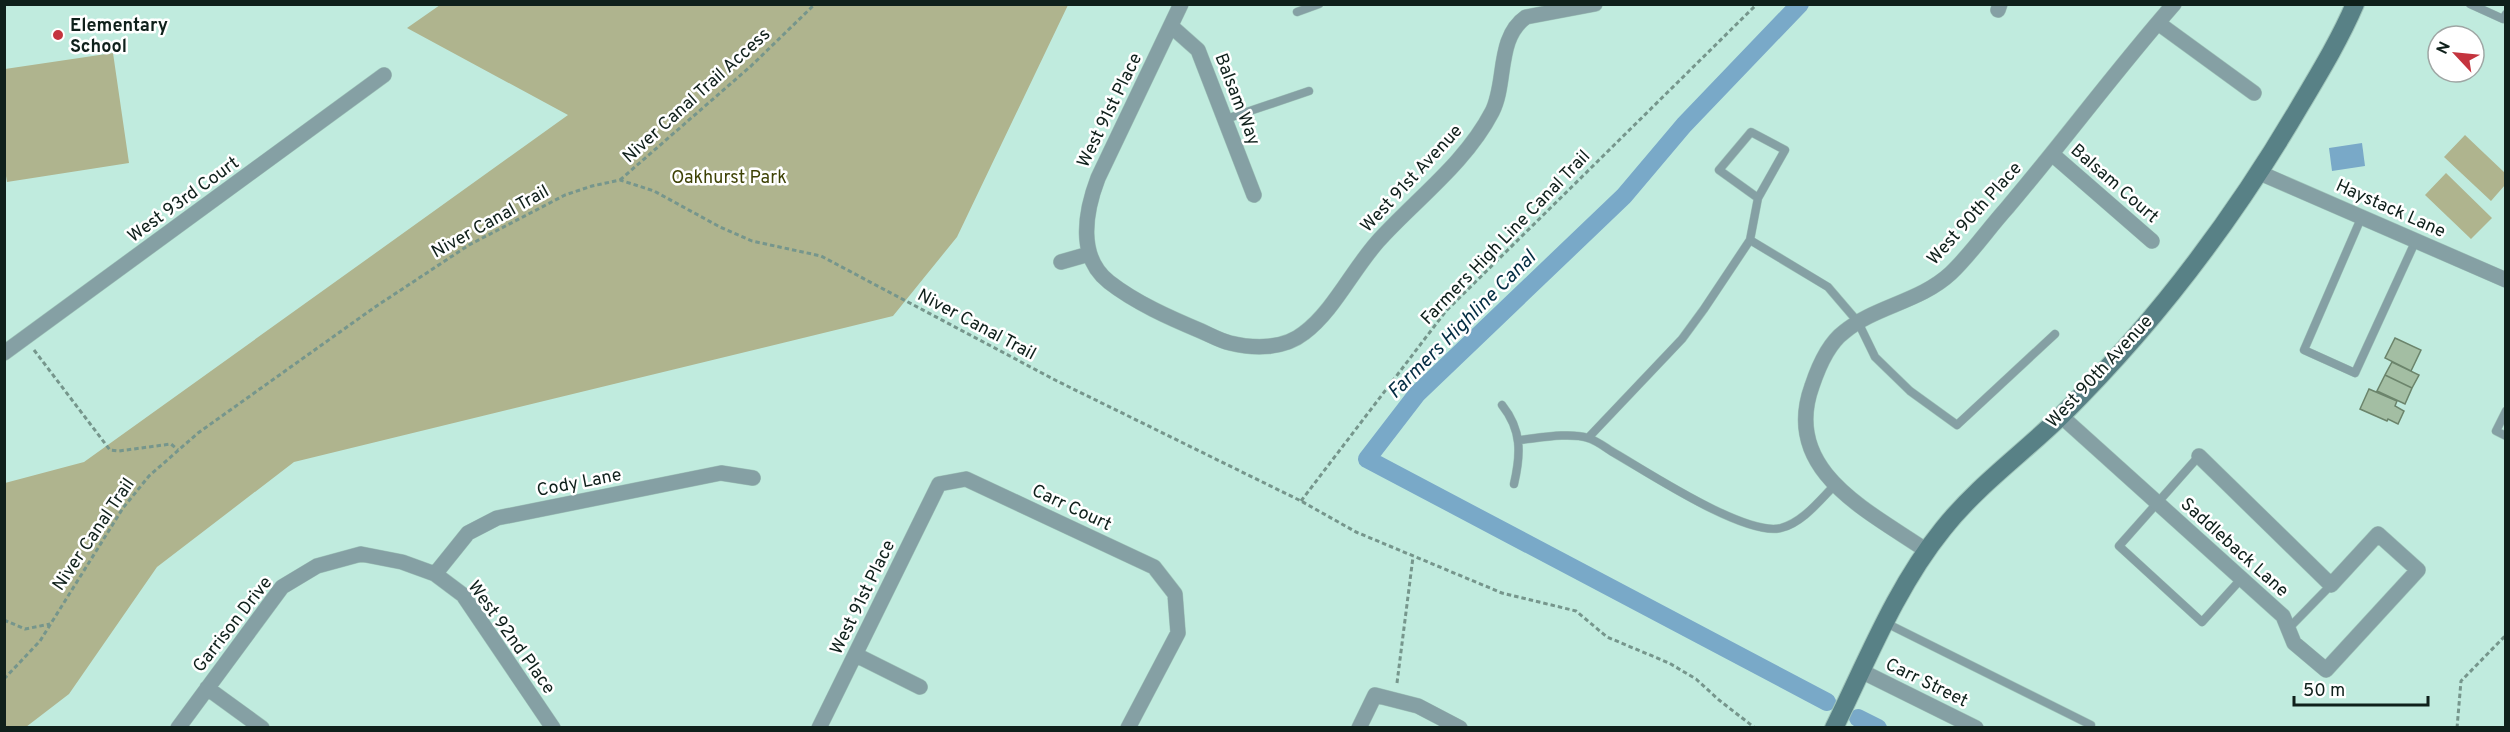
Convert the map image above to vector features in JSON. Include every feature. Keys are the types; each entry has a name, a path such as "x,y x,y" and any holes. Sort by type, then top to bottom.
{"street":[{"name":"West 91st Place","path":"1089,254 1087,236 1090,199 1181,4"},
{"name":"West 91st Avenue","path":"1089,254 1099,274 1125,294 1185,324 1230,343 1270,346 1288,343 1305,333 1380,239 1465,153 1478,136 1493,111 1500,92 1508,39 1519,22 1526,17 1595,4"},
{"name":"West 90th Place","path":"1927,551 1834,486 1808,445 1804,425 1807,399 1815,375 1830,348 1842,333 1858,322 1915,298 1950,273 2052,154 2174,4"},
{"name":"West 90th Avenue","path":"1834,728 1905,586 1927,551 1960,508 2061,416 2160,306 2193,265 2260,173 2321,70 2350,6"},
{"path":"2158,23 2254,93"},
{"name":"Balsam Way","path":"1171,26 1198,50 1254,195"},
{"name":"West 93rd Court","path":"4,353 384,75"},
{"name":"Balsam Court","path":"2052,154 2152,241"},
{"name":"Haystack Lane","path":"2260,173 2505,280"},
{"path":"1061,262 1089,254"},
{"name":"Saddleback Lane","path":"2061,416 2283,616 2294,643 2326,670 2418,570 2378,534 2331,585"},
{"path":"2199,456 2331,585"},
{"name":"Cody Lane","path":"435,574 468,533 497,518 721,473 753,478"},
{"name":"Carr Court","path":"939,484 966,479 1154,567 1175,594 1178,633 1128,728"},
{"name":"West 91st Place","path":"819,728 939,484"},
{"name":"Garrison Drive","path":"178,728 282,587 318,566 361,554 402,562 435,574"},
{"name":"West 92nd Place","path":"435,574 463,595 553,728"},
{"path":"856,655 920,687"},
{"name":"Carr Street","path":"1861,671 1976,728"},
{"path":"207,688 262,728"},
{"path":"1359,728 1375,694 1418,706 1460,728"}],"lane":[{"path":"1297,12 1319,4"},
{"path":"2470,4 2503,19 2505,14"},
{"path":"1226,119 1309,91"},
{"path":"1587,438 1682,339 1750,240 1758,198 1785,150 1751,132 1719,170 1758,198"},
{"path":"2362,216 2304,350 2355,373 2416,240"},
{"path":"1750,240 1828,287 1858,322 1875,357 1910,391 1957,425 2055,334"},
{"path":"1502,405 1512,417 1520,440 1514,484"},
{"path":"2505,411 2496,431 2505,436"},
{"path":"1520,440 1550,436 1587,438 1717,512 1741,523 1758,527 1779,529 1798,521 1834,486"},
{"path":"2199,456 2119,546 2202,622 2242,578"},
{"path":"2288,629 2331,585"},
{"path":"1886,623 2091,725 2090,728"}],"path":[{"name":"Niver Canal Trail Access","path":"620,180 751,66 814,4"},
{"name":"Farmers High Line Canal Trail","path":"1301,501 1446,311 1757,4"},
{"name":"Niver Canal Trail","path":"4,679 40,641 123,508 149,476 178,450 287,369 469,245 566,195 620,180 654,191 720,227 752,241 821,256 1057,381 1301,501"},
{"path":"25,338 110,450 119,451 171,444 178,450"},
{"path":"1301,501 1356,532 1502,593 1576,611 1607,637 1669,663 1696,678 1719,700 1755,728"},
{"path":"1396,699 1413,557"},
{"path":"4,620 25,629 50,624"},
{"path":"2457,728 2461,681 2505,635"}],"green space":[{"name":"Oakhurst Park","path":"440,5 1068,5 957,237 893,316 294,462 157,567 69,694 26,727 5,727 5,483 84,462 568,115 407,28"},
{"path":"113,53 129,163 7,182 4,164 5,69"},
{"path":"2465,135 2505,173 2505,185 2491,201 2444,157"},
{"path":"2446,173 2492,218 2471,239 2425,195"}],"water":[{"path":"2362,143 2365,166 2332,171 2329,148"}],"building":[{"path":"2395,338 2421,350 2411,371 2385,358"},
{"path":"2392,362 2419,375 2412,388 2385,375"},
{"path":"2385,375 2412,388 2405,404 2377,391"},
{"path":"2369,389 2397,401 2395,406 2404,411 2398,424 2360,409"}],"waterway":[{"name":"Farmers Highline Canal","path":"1800,4 1684,125 1624,196 1417,394 1367,459 1827,702"},
{"name":"Farmers Highline Canal","path":"1858,718 1878,728"}],"place":[{"name":"Elementary School","path":"58,35"}]}
